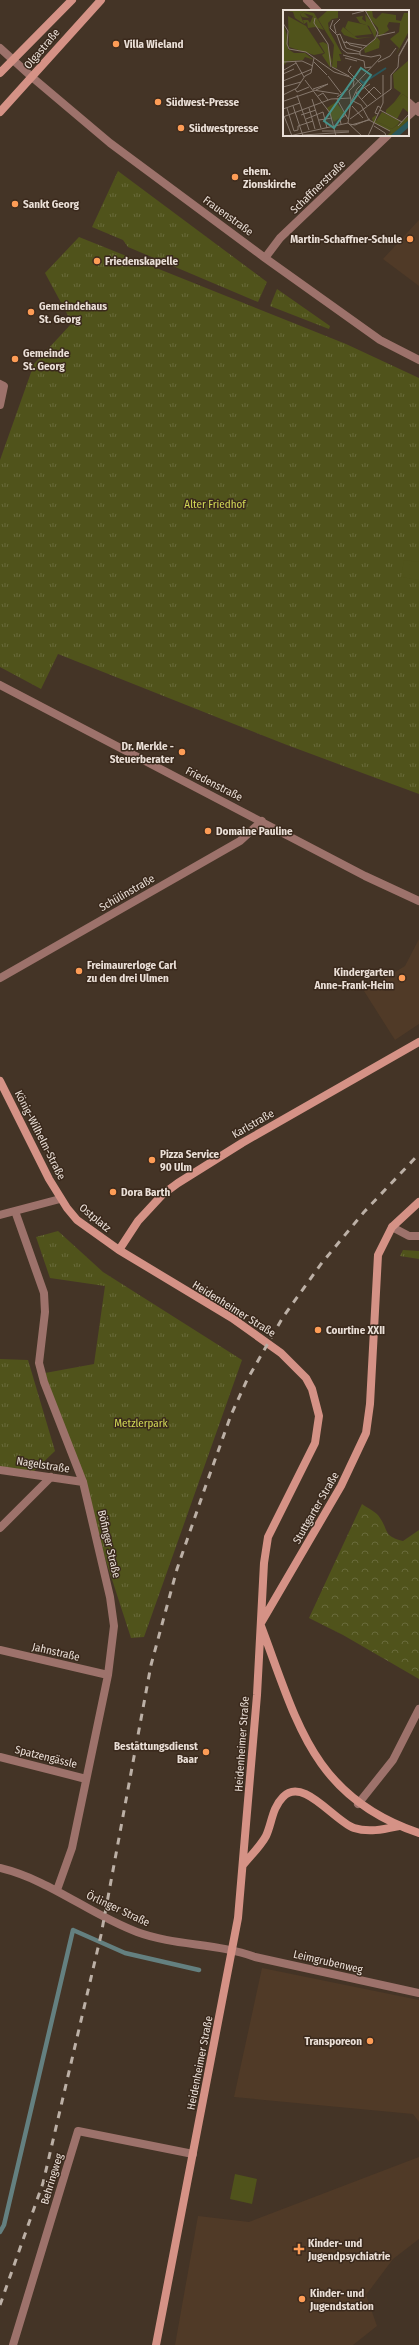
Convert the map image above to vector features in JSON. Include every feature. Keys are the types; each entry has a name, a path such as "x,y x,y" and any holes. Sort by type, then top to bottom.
{"main road":[{"name":"Olgastraße","path":"0,73 72,0"},
{"name":"Olgastraße","path":"0,112 33,78 72,30 102,0"},
{"name":"Karlstraße","path":"119,1250 138,1221 163,1194 178,1183 242,1143 419,1042"},
{"name":"König-Wilhelm-Straße","path":"0,1080 60,1199"},
{"name":"Ostplatz","path":"60,1199 77,1220 119,1250"},
{"name":"Stuttgarter Straße","path":"260,1624 344,1482 366,1433 370,1404 378,1255 392,1227 419,1202"},
{"name":"Heidenheimer Straße","path":"119,1250 256,1334 300,1370 312,1389 319,1416 317,1437 307,1463 268,1536 264,1563 257,1696 243,1866 233,1949 156,2345"},
{"path":"260,1624 291,1706 312,1752 327,1774 358,1804 399,1826 419,1833"},
{"path":"243,1866 266,1835 276,1806 284,1796 290,1792 304,1792 352,1828 375,1830 399,1826"}],"street":[{"path":"307,0 317,10"},
{"name":"Frauenstraße","path":"0,48 33,78 110,142 265,258 380,340 419,360"},
{"path":"409,103 418,109 409,115"},
{"name":"Schaffnerstraße","path":"265,258 280,238 387,136"},
{"path":"0,384 4,386 0,405"},
{"name":"Friedenstraße","path":"0,685 365,876 419,902"},
{"name":"Schülinstraße","path":"0,978 240,840 262,821"},
{"path":"0,1215 60,1199"},
{"name":"Böfinger Straße","path":"15,1211 44,1293 45,1312 40,1363 44,1382 83,1482 110,1597 114,1626 108,1675 72,1848 57,1890"},
{"path":"392,1227 409,1236 419,1236"},
{"name":"Nagelstraße","path":"0,1470 83,1482"},
{"path":"0,1528 51,1477"},
{"name":"Jahnstraße","path":"0,1650 108,1675"},
{"path":"358,1804 393,1760 419,1709"},
{"name":"Spatzengässle","path":"0,1758 86,1779"},
{"name":"Örlinger Straße","path":"0,1868 31,1877 104,1917 143,1934 233,1949"},
{"name":"Leimgrubenweg","path":"233,1949 255,1957 419,1993"},
{"name":"Behringweg","path":"13,2345 78,2131 193,2154"}],"shaded area":[{"name":"Martin-Schaffner-Schule","path":"419,220 419,286 383,259"},
{"name":"Kindergarten Anne-Frank-Heim","path":"419,939 419,1024 395,1040 364,991 405,966"},
{"path":"262,1968 419,2000 419,2122 413,2114 234,2097"},
{"name":"Kinder- und Jugendpsychiatrie","path":"419,2157 419,2239 393,2259 366,2295 377,2326 353,2345 175,2345 198,2216 249,2222"}],"green space":[{"path":"118,171 267,282 258,302 128,247 123,240 92,227"},
{"name":"Alter Friedhof","path":"79,237 346,344 419,378 419,794 287,745 58,654 41,689 0,667 0,460 34,364 72,323 45,273"},
{"path":"277,289 330,326 329,329 270,306"},
{"path":"404,560 419,562 419,580 401,577"},
{"name":"Metzlerpark","path":"58,1231 103,1272 242,1360 144,1637 131,1638 45,1373 94,1364 105,1286 50,1278 36,1237"},
{"path":"403,1250 419,1251 419,1259 400,1256"},
{"path":"0,1359 28,1360 55,1451 32,1473 0,1470"},
{"path":"362,1504 379,1516 387,1532 392,1537 403,1541 419,1530 419,1679 343,1635 309,1618"},
{"path":"235,2174 257,2179 252,2204 230,2199"}],"waterway":[{"path":"0,2232 4,2225 73,1930 125,1953 199,1970"}],"railway":[{"path":"0,2305 43,2183 101,1935 151,1665 177,1569 231,1415 247,1380 283,1317 321,1264 364,1212 419,1154"}],"place":[{"name":"Villa Wieland","path":"116,44"},
{"name":"Südwest-Presse","path":"158,102"},
{"name":"Südwestpresse","path":"181,128"},
{"name":"ehem. Zionskirche","path":"235,177"},
{"name":"Sankt Georg","path":"15,204"},
{"name":"Martin-Schaffner-Schule","path":"410,239"},
{"name":"Friedenskapelle","path":"97,261"},
{"name":"Gemeindehaus St. Georg","path":"31,312"},
{"name":"Gemeinde St. Georg","path":"15,359"},
{"name":"Dr. Merkle - Steuerberater","path":"182,752"},
{"name":"Domaine Pauline","path":"208,831"},
{"name":"Freimaurerloge Carl zu den drei Ulmen","path":"79,971"},
{"name":"Kindergarten Anne-Frank-Heim","path":"402,978"},
{"name":"Pizza Service 90 Ulm","path":"152,1160"},
{"name":"Dora Barth","path":"113,1192"},
{"name":"Courtine XXII","path":"318,1330"},
{"name":"Bestattungsdienst Baar","path":"206,1752"},
{"name":"Transporeon","path":"370,2041"},
{"name":"Kinder- und Jugendpsychiatrie","path":"299,2249"},
{"name":"Kinder- und Jugendstation","path":"302,2299"}]}
